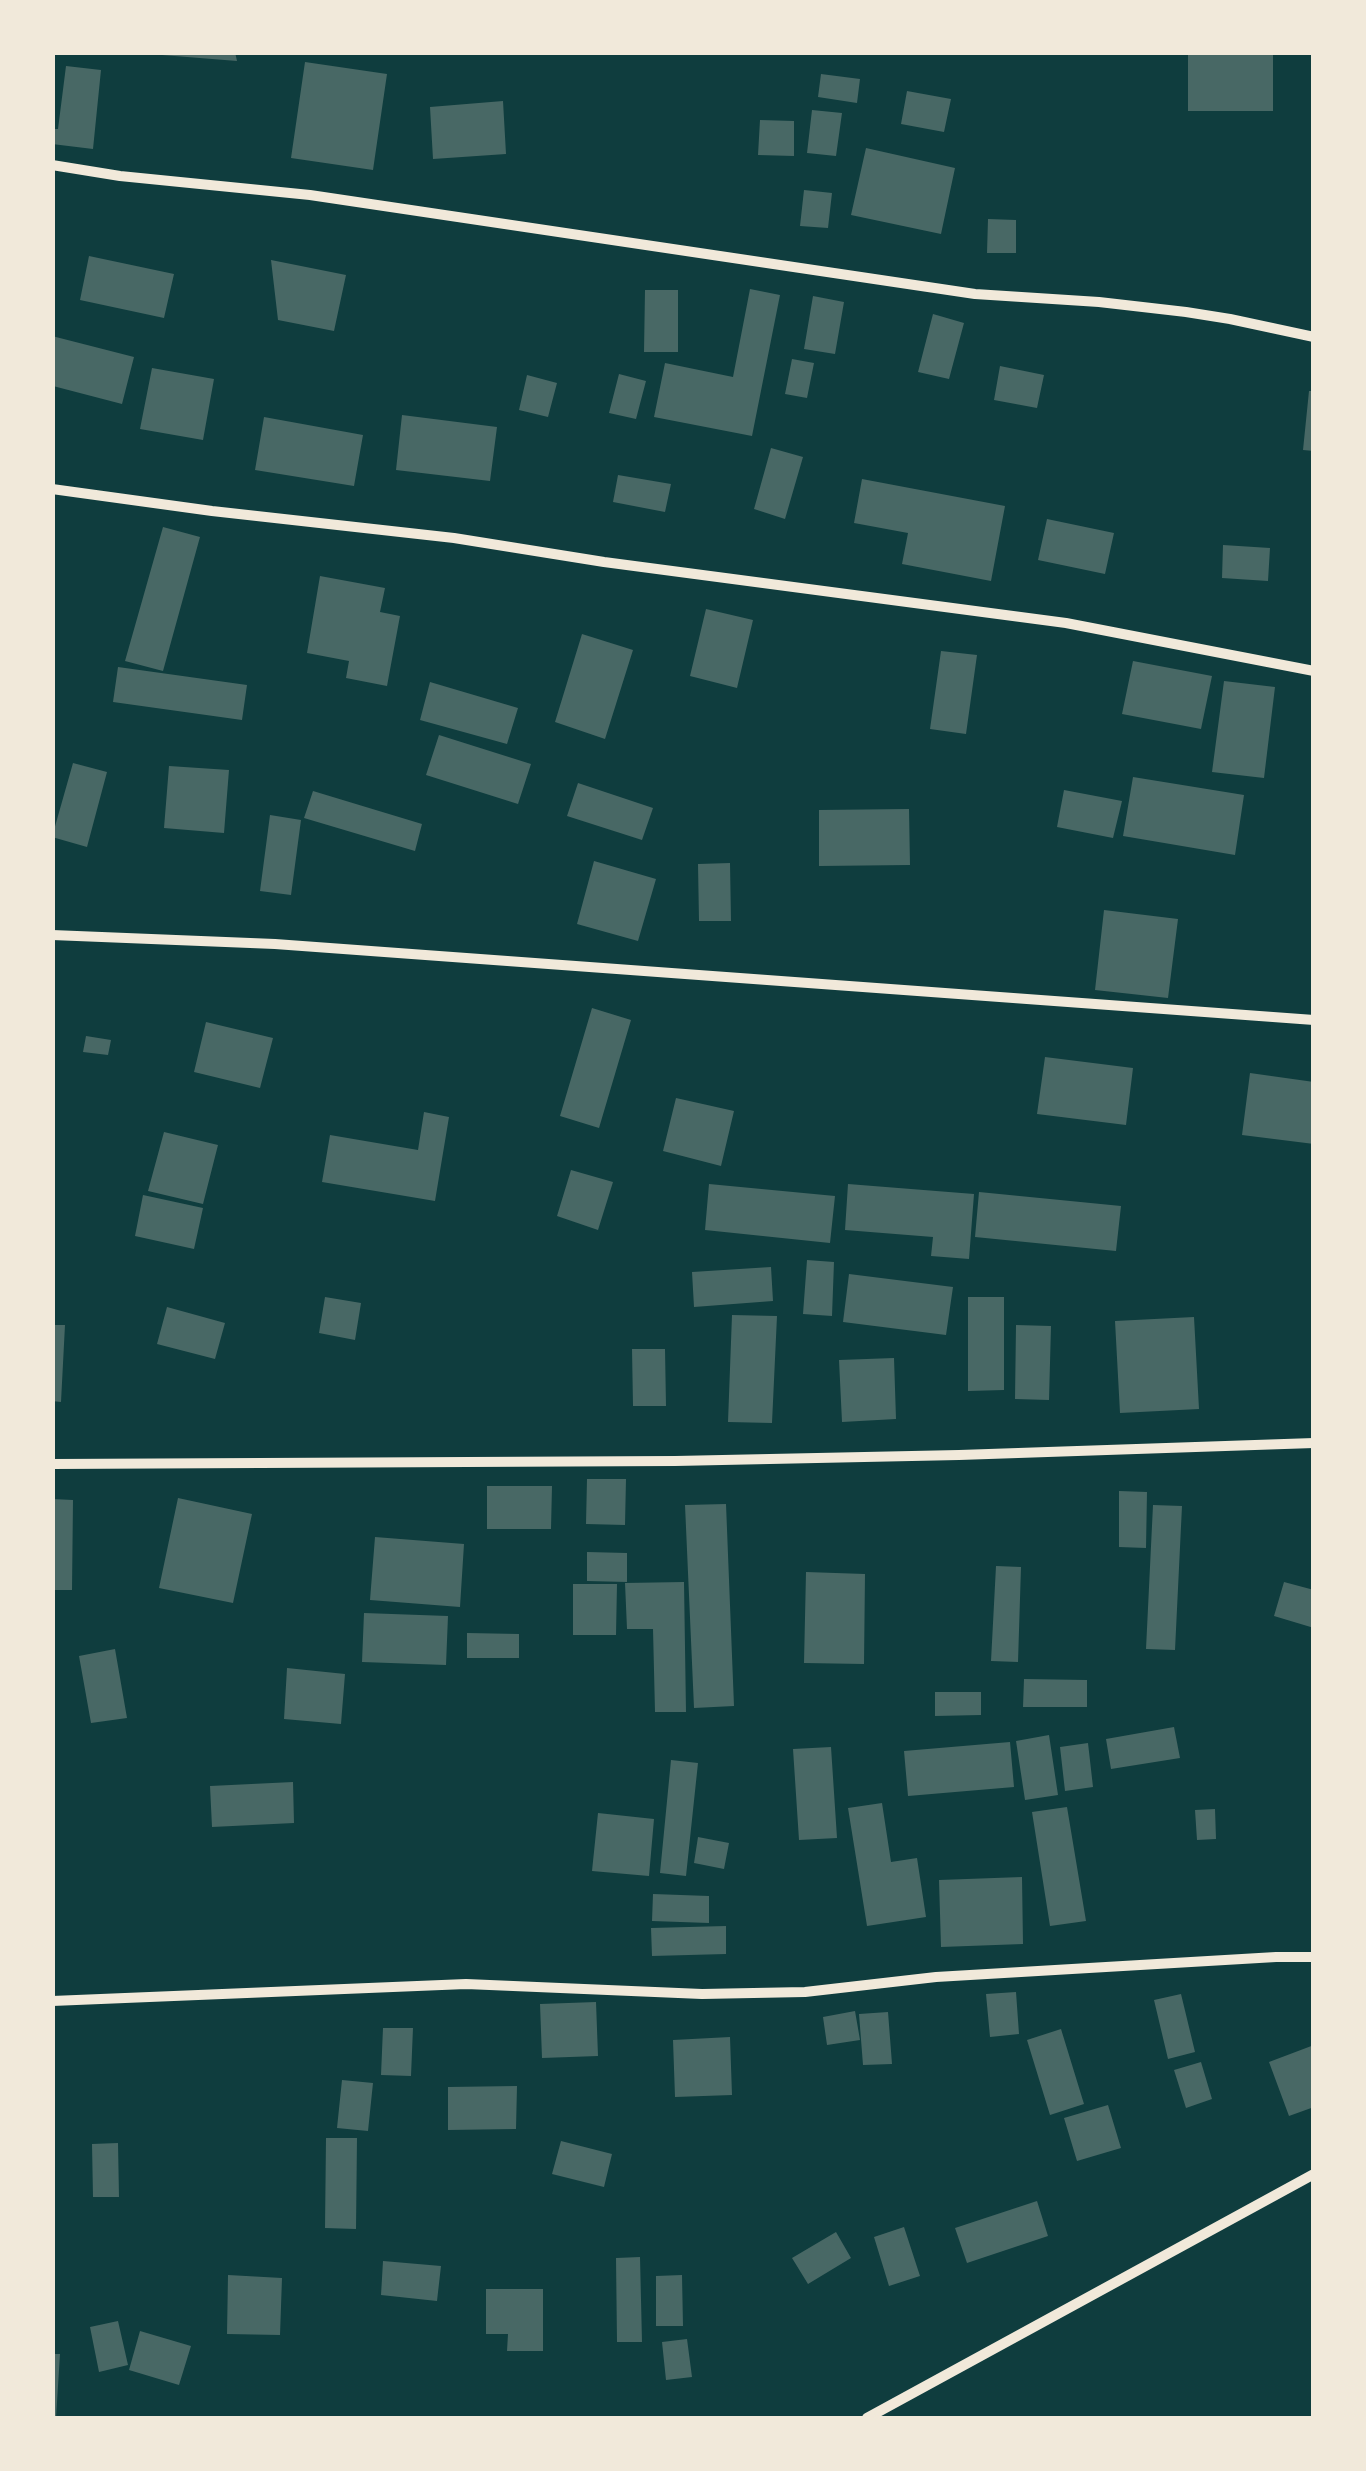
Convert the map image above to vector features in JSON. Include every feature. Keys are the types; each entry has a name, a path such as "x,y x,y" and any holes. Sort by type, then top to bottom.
{"street":[{"path":"52,165 120,176 310,195 975,294 1186,312 1314,337"},
{"path":"52,489 454,538 604,562 1066,623 1314,671"},
{"path":"52,935 294,946 1314,1020"},
{"path":"52,1464 694,1460 1314,1443"},
{"path":"52,2001 466,1984 702,1994 804,1992 936,1976 1314,1957"},
{"path":"867,2418 1314,2174"}],"building":[{"path":"235,52 237,61 162,55"},
{"path":"1188,52 1273,52 1273,111 1188,111"},
{"path":"305,62 387,74 373,170 291,158"},
{"path":"66,66 101,70 93,149 52,144 52,129 58,129"},
{"path":"821,74 860,79 857,103 818,97"},
{"path":"907,91 951,99 944,132 901,124"},
{"path":"503,101 506,154 433,159 430,107"},
{"path":"812,110 842,113 836,156 807,153"},
{"path":"760,120 794,121 794,156 758,155"},
{"path":"866,148 955,168 941,234 851,215"},
{"path":"804,190 832,193 828,228 800,226"},
{"path":"988,219 1016,220 1016,253 987,253"},
{"path":"89,256 174,274 164,318 80,300"},
{"path":"271,260 346,275 334,331 278,320"},
{"path":"750,289 780,295 752,436 654,417 665,363 733,377"},
{"path":"645,290 678,290 678,352 644,352"},
{"path":"813,296 844,302 835,354 804,349"},
{"path":"933,314 964,323 949,379 918,372"},
{"path":"52,336 134,357 122,404 53,386"},
{"path":"792,359 814,363 807,398 785,394"},
{"path":"1000,366 1044,375 1037,408 994,400"},
{"path":"152,368 214,379 203,440 140,429"},
{"path":"619,374 646,381 636,419 609,413"},
{"path":"527,375 557,383 548,417 519,410"},
{"path":"1309,391 1314,391 1314,451 1303,450"},
{"path":"402,415 497,427 490,481 396,470"},
{"path":"264,417 363,435 354,486 255,470"},
{"path":"771,448 803,457 785,519 754,509"},
{"path":"618,475 671,484 665,512 613,502"},
{"path":"862,479 1005,506 991,581 902,564 908,533 854,523"},
{"path":"1047,519 1114,533 1105,574 1038,560"},
{"path":"163,527 200,537 163,671 125,661"},
{"path":"1223,545 1270,548 1268,581 1222,578"},
{"path":"320,576 385,588 380,612 400,616 387,686 346,678 349,661 307,653"},
{"path":"706,609 753,620 737,688 690,676"},
{"path":"582,634 633,650 605,739 555,722"},
{"path":"941,651 977,655 966,734 930,729"},
{"path":"1133,661 1212,676 1201,729 1122,714"},
{"path":"118,667 247,685 242,720 113,702"},
{"path":"1224,681 1275,687 1264,778 1212,772"},
{"path":"430,682 518,708 507,744 420,720"},
{"path":"439,735 531,764 518,804 426,775"},
{"path":"73,763 107,772 87,847 52,837"},
{"path":"169,766 229,770 224,833 164,828"},
{"path":"1133,777 1244,795 1235,855 1123,836"},
{"path":"578,783 653,808 642,840 567,816"},
{"path":"1064,790 1122,801 1113,838 1057,827"},
{"path":"313,791 422,824 415,851 304,818"},
{"path":"909,809 910,865 819,866 819,810"},
{"path":"270,815 301,820 291,895 260,891"},
{"path":"594,861 656,879 638,941 577,924"},
{"path":"730,863 731,921 699,921 698,864"},
{"path":"1104,910 1178,919 1168,998 1095,990"},
{"path":"592,1008 631,1020 599,1128 560,1116"},
{"path":"206,1022 273,1038 260,1088 194,1072"},
{"path":"86,1036 111,1040 108,1055 83,1052"},
{"path":"1045,1057 1133,1068 1126,1125 1037,1114"},
{"path":"1250,1073 1314,1082 1314,1144 1242,1135"},
{"path":"676,1098 734,1111 721,1166 663,1151"},
{"path":"424,1112 449,1117 435,1201 322,1182 330,1135 418,1150"},
{"path":"164,1132 218,1145 203,1204 148,1191"},
{"path":"571,1170 613,1182 598,1230 557,1216"},
{"path":"709,1184 835,1196 830,1243 705,1230"},
{"path":"848,1184 974,1194 969,1259 931,1256 933,1237 845,1230"},
{"path":"979,1192 1121,1206 1116,1251 975,1237"},
{"path":"143,1195 203,1208 194,1249 135,1236"},
{"path":"807,1260 834,1262 832,1316 803,1314"},
{"path":"771,1267 773,1301 694,1307 692,1272"},
{"path":"849,1274 953,1287 946,1335 843,1322"},
{"path":"325,1297 361,1303 355,1340 319,1333"},
{"path":"968,1297 1004,1297 1004,1390 968,1391"},
{"path":"167,1307 225,1323 215,1359 157,1344"},
{"path":"732,1315 777,1316 772,1423 728,1422"},
{"path":"1194,1317 1199,1409 1120,1413 1115,1321"},
{"path":"52,1325 65,1325 61,1402 52,1401"},
{"path":"1016,1325 1051,1326 1049,1400 1015,1399"},
{"path":"632,1349 665,1349 666,1406 633,1406"},
{"path":"894,1358 896,1419 842,1422 839,1360"},
{"path":"587,1479 626,1479 625,1525 586,1524"},
{"path":"487,1486 552,1486 551,1529 487,1529"},
{"path":"1119,1491 1147,1492 1146,1548 1119,1547"},
{"path":"178,1498 252,1514 233,1603 159,1588"},
{"path":"52,1499 73,1500 72,1590 52,1590"},
{"path":"726,1504 734,1706 694,1708 685,1505"},
{"path":"1153,1505 1182,1506 1175,1650 1146,1649"},
{"path":"375,1537 464,1544 460,1607 370,1600"},
{"path":"587,1552 627,1553 627,1582 587,1581"},
{"path":"996,1566 1021,1567 1018,1662 991,1661"},
{"path":"806,1572 865,1574 864,1664 804,1663"},
{"path":"684,1582 686,1712 655,1712 653,1629 627,1629 625,1583"},
{"path":"1284,1582 1314,1590 1314,1628 1274,1616"},
{"path":"573,1584 617,1584 616,1635 573,1635"},
{"path":"364,1613 448,1616 446,1665 362,1662"},
{"path":"467,1633 519,1634 519,1658 467,1658"},
{"path":"115,1649 127,1718 91,1723 79,1656"},
{"path":"287,1668 345,1674 341,1724 284,1719"},
{"path":"1024,1679 1087,1680 1087,1707 1023,1707"},
{"path":"935,1692 981,1692 981,1715 935,1716"},
{"path":"1174,1727 1180,1758 1111,1769 1106,1739"},
{"path":"1049,1735 1058,1795 1025,1800 1016,1741"},
{"path":"1010,1742 1014,1787 908,1796 904,1751"},
{"path":"1088,1743 1093,1787 1065,1791 1060,1747"},
{"path":"831,1747 837,1838 799,1840 793,1749"},
{"path":"671,1760 698,1763 686,1876 660,1873"},
{"path":"293,1782 294,1823 212,1827 210,1786"},
{"path":"882,1803 891,1862 917,1858 926,1917 867,1926 848,1808"},
{"path":"1067,1807 1086,1921 1050,1926 1032,1812"},
{"path":"1215,1809 1216,1839 1197,1840 1195,1810"},
{"path":"598,1813 654,1819 649,1876 592,1871"},
{"path":"698,1837 729,1843 724,1869 694,1863"},
{"path":"1022,1877 1023,1944 941,1947 939,1880"},
{"path":"653,1894 709,1896 709,1923 652,1921"},
{"path":"726,1926 726,1954 652,1956 651,1928"},
{"path":"1016,1992 1019,2034 990,2037 986,1994"},
{"path":"1181,1994 1195,2052 1168,2059 1154,2000"},
{"path":"596,2002 598,2056 542,2058 540,2004"},
{"path":"855,2011 860,2040 827,2045 823,2017"},
{"path":"888,2012 892,2064 863,2065 859,2014"},
{"path":"383,2028 413,2028 411,2076 381,2075"},
{"path":"1061,2029 1084,2104 1050,2115 1027,2040"},
{"path":"730,2037 732,2095 675,2097 673,2040"},
{"path":"1314,2045 1314,2107 1289,2116 1269,2062"},
{"path":"1201,2062 1212,2099 1186,2108 1174,2070"},
{"path":"342,2080 373,2083 368,2131 337,2128"},
{"path":"517,2086 516,2129 448,2130 448,2087"},
{"path":"1108,2105 1121,2148 1077,2161 1064,2118"},
{"path":"326,2138 357,2138 356,2229 325,2228"},
{"path":"561,2141 612,2154 604,2187 552,2174"},
{"path":"118,2143 119,2197 93,2197 92,2144"},
{"path":"1037,2201 1048,2236 967,2263 955,2228"},
{"path":"904,2227 920,2276 889,2286 874,2237"},
{"path":"836,2232 851,2258 808,2284 792,2258"},
{"path":"640,2257 642,2342 617,2342 616,2258"},
{"path":"383,2261 441,2266 437,2301 381,2295"},
{"path":"228,2275 282,2278 280,2335 227,2334"},
{"path":"682,2275 683,2326 656,2326 656,2276"},
{"path":"486,2289 543,2289 543,2351 507,2351 508,2334 486,2334"},
{"path":"118,2321 128,2365 99,2372 90,2327"},
{"path":"140,2331 191,2346 179,2385 129,2370"},
{"path":"687,2339 692,2377 666,2380 662,2342"},
{"path":"52,2354 60,2354 56,2418 52,2418"}]}
